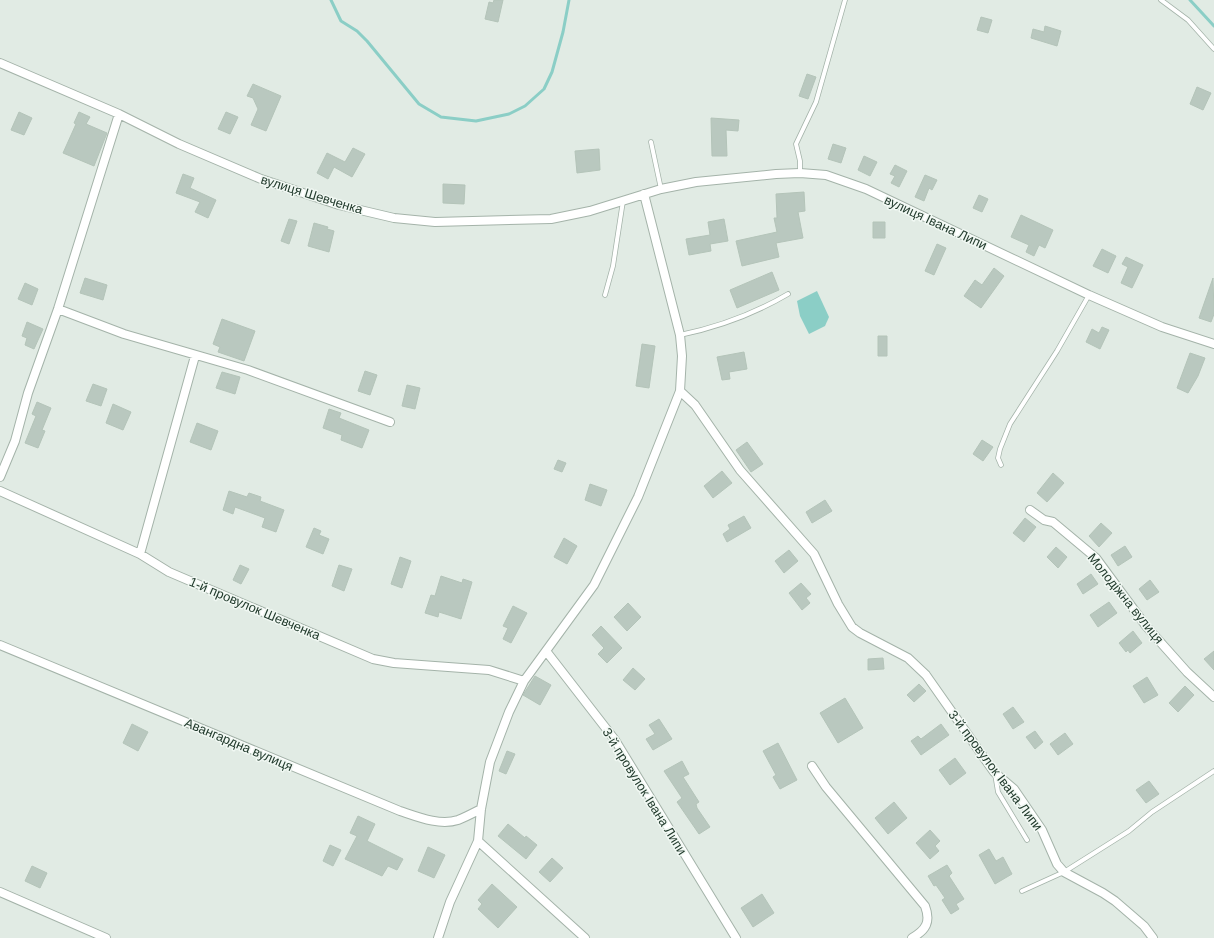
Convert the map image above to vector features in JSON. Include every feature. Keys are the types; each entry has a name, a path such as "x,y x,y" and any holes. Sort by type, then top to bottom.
{"street":[{"name":"вулиця Шевченка","path":"0,63 119,114 179,144 261,179 339,205 394,218 435,222 528,221 569,216 644,194"},
{"path":"0,477 15,442 28,394 58,309 119,114"},
{"name":"вулиця Івана Липи","path":"644,194 661,189 723,179 800,173 826,175 866,189 1089,295 1162,327 1214,344"},
{"path":"438,938 450,902 478,841 481,809 490,762 498,739 524,681 594,585 604,568 638,497 680,392 682,356 680,335 644,194"},
{"path":"58,309 124,334 195,356 248,370 390,422"},
{"path":"140,554 195,356"},
{"name":"3-й провулок Івана Липи","path":"680,392 695,405 740,470 814,554 838,604 852,627 860,633 908,658 926,675 994,772 1014,789 1042,830 1057,864 1064,872 1115,901 1144,926 1153,938"},
{"name":"1-й провулок Шевченка","path":"0,491 140,554 169,572 373,658 394,663 490,670 524,681"},
{"name":"Молодіжна вулиця","path":"1030,510 1044,520 1053,522 1096,558 1146,626 1187,672 1214,697"},
{"name":"Авангардна вулиця","path":"0,645 400,811 428,819 449,822 459,820 481,809"},
{"name":"3-й провулок Івана Липи","path":"546,651 615,740 736,938"},
{"path":"812,766 826,787 925,906 928,921 926,928 912,938"},
{"path":"478,841 584,938"},
{"path":"0,892 106,938"}],"lane":[{"path":"800,173 800,161 796,144 816,102 845,0"},
{"path":"1161,0 1188,20 1214,49"},
{"path":"651,142 661,189"},
{"path":"605,295 613,266 623,201"},
{"path":"680,335 709,329 760,310 788,294"},
{"path":"1001,464 998,458 1000,449 1010,424 1057,351 1089,295"},
{"path":"994,772 998,792 1027,840"},
{"path":"1022,891 1064,872 1129,831 1152,812 1214,772"}],"water":[{"path":"817,291 829,317 825,326 809,334 800,316 797,301"}],"building":[{"path":"494,0 503,0 498,22 485,19 489,2 493,3"},
{"path":"981,17 992,20 988,33 977,30"},
{"path":"1045,26 1061,31 1057,46 1031,38 1033,29 1044,32"},
{"path":"807,74 816,77 808,99 799,96"},
{"path":"253,84 281,96 266,131 251,125 258,109 253,98 247,96"},
{"path":"1197,87 1211,93 1203,110 1190,104"},
{"path":"19,112 32,118 24,135 11,130"},
{"path":"79,112 90,117 86,124 107,133 94,166 63,153 76,124 74,123"},
{"path":"226,112 238,117 230,134 218,129"},
{"path":"711,118 739,120 738,131 726,130 727,156 712,156"},
{"path":"833,144 846,148 841,163 828,159"},
{"path":"353,148 365,154 352,177 334,167 328,179 317,173 327,153 345,162"},
{"path":"599,149 600,170 577,173 575,151"},
{"path":"864,156 877,162 870,176 858,170"},
{"path":"895,165 907,171 899,187 891,183 895,176 890,174"},
{"path":"183,174 194,178 190,188 216,200 208,218 195,212 200,202 176,193"},
{"path":"925,175 937,180 932,190 929,188 924,201 915,197"},
{"path":"443,184 465,185 464,204 443,203"},
{"path":"804,192 805,211 798,212 803,238 776,243 779,257 742,266 736,241 777,232 774,218 777,218 776,194"},
{"path":"979,195 988,199 982,212 973,208"},
{"path":"1021,215 1053,230 1045,248 1039,245 1034,256 1026,252 1029,245 1011,237"},
{"path":"289,219 297,221 289,244 281,241"},
{"path":"724,219 728,241 710,244 711,251 689,255 686,239 710,235 708,222"},
{"path":"873,222 885,222 885,238 873,238"},
{"path":"314,223 328,227 327,229 334,231 329,252 308,246"},
{"path":"937,244 946,248 934,275 925,271"},
{"path":"1102,249 1116,256 1108,273 1093,266"},
{"path":"1126,257 1143,265 1132,288 1121,283 1128,267 1122,264"},
{"path":"994,268 1004,276 981,308 964,296 975,280 982,285"},
{"path":"772,272 779,290 737,308 730,290"},
{"path":"85,278 107,285 103,300 80,293"},
{"path":"1213,278 1214,314 1211,322 1199,318"},
{"path":"25,283 38,289 32,305 18,299"},
{"path":"222,319 255,331 244,361 218,352 220,347 213,344"},
{"path":"27,322 43,329 34,349 25,345 27,338 22,336"},
{"path":"1102,327 1109,330 1100,349 1086,342 1092,329 1099,333"},
{"path":"878,336 887,336 887,356 878,356"},
{"path":"642,344 655,346 649,388 636,386"},
{"path":"744,352 747,369 729,372 730,379 722,380 717,357"},
{"path":"1190,353 1205,358 1198,376 1188,393 1177,388"},
{"path":"365,371 377,375 370,395 358,391"},
{"path":"222,372 240,377 235,394 216,388"},
{"path":"93,384 107,389 101,406 86,401"},
{"path":"407,385 420,388 415,409 402,406"},
{"path":"37,402 51,408 42,430 45,431 38,448 25,443 36,416 32,414"},
{"path":"113,404 131,412 123,430 106,423"},
{"path":"329,409 341,413 339,418 369,430 362,448 341,440 342,435 323,428"},
{"path":"197,423 218,431 211,450 190,442"},
{"path":"982,440 993,447 983,461 973,454"},
{"path":"747,442 763,464 751,472 736,450"},
{"path":"558,460 566,463 562,472 554,469"},
{"path":"722,471 732,483 713,498 704,486"},
{"path":"1053,473 1064,483 1047,502 1037,493"},
{"path":"590,484 607,490 601,506 585,500"},
{"path":"229,491 247,497 249,493 261,497 260,501 284,510 276,532 262,527 265,518 235,507 233,514 223,510"},
{"path":"825,500 832,511 812,523 806,512"},
{"path":"744,516 751,528 727,542 723,534 730,529 728,525"},
{"path":"1025,518 1036,527 1024,542 1013,533"},
{"path":"1101,523 1112,533 1099,547 1089,536"},
{"path":"314,528 321,531 319,535 329,539 323,554 306,547"},
{"path":"564,538 577,546 567,564 554,557"},
{"path":"1125,546 1132,557 1118,566 1111,555"},
{"path":"1056,547 1067,557 1058,568 1047,557"},
{"path":"789,550 798,561 784,573 775,561"},
{"path":"400,557 411,561 402,588 391,584"},
{"path":"240,565 249,569 241,584 233,580"},
{"path":"339,565 352,569 344,591 332,586"},
{"path":"1091,574 1098,584 1083,594 1077,584"},
{"path":"441,576 462,583 463,579 472,582 461,619 439,612 438,617 425,613 431,595 435,596"},
{"path":"1150,580 1159,592 1147,600 1139,589"},
{"path":"801,583 811,594 806,598 810,603 802,610 789,593"},
{"path":"1109,602 1117,613 1098,627 1090,615"},
{"path":"628,603 641,617 627,631 614,617"},
{"path":"513,606 527,613 511,643 503,639 508,628 503,626"},
{"path":"601,626 622,648 607,663 598,654 604,648 592,635"},
{"path":"1133,631 1142,643 1130,653 1128,650 1126,652 1119,643"},
{"path":"1214,651 1214,670 1204,659"},
{"path":"883,658 884,669 868,670 868,659"},
{"path":"633,668 645,679 635,690 623,680"},
{"path":"535,676 551,685 540,705 523,695"},
{"path":"1147,677 1158,695 1144,703 1133,686"},
{"path":"919,684 926,691 914,702 907,695"},
{"path":"1185,686 1194,695 1178,712 1169,703"},
{"path":"845,698 863,728 838,743 820,713"},
{"path":"1013,707 1024,722 1013,729 1003,714"},
{"path":"659,719 672,739 653,750 646,739 655,734 649,725"},
{"path":"132,724 148,732 138,751 123,743"},
{"path":"941,724 949,735 921,755 911,741 918,736 921,739"},
{"path":"1035,731 1043,742 1035,749 1026,737"},
{"path":"1065,733 1073,744 1058,755 1050,744"},
{"path":"778,743 797,780 780,789 773,777 776,775 763,751"},
{"path":"507,751 515,754 506,774 499,771"},
{"path":"955,758 966,773 950,785 939,770"},
{"path":"682,761 689,774 683,777 699,802 696,804 697,808 710,827 699,834 677,802 682,798 664,771"},
{"path":"1149,781 1159,794 1146,803 1136,790"},
{"path":"894,802 907,818 888,834 875,818"},
{"path":"358,816 375,824 367,841 403,859 397,870 388,866 382,876 345,859 357,836 350,833"},
{"path":"508,824 525,838 526,836 537,845 526,859 498,836"},
{"path":"930,830 940,841 935,846 939,851 930,859 916,843"},
{"path":"330,845 341,850 333,866 323,861"},
{"path":"428,847 445,855 434,878 418,871"},
{"path":"989,849 996,861 1003,857 1012,874 995,884 979,855"},
{"path":"552,858 563,868 550,882 539,872"},
{"path":"947,865 952,873 949,876 964,899 956,904 959,909 951,914 942,900 945,898 936,885 934,886 928,876"},
{"path":"32,866 47,873 40,888 25,881"},
{"path":"492,884 517,907 498,928 478,909 482,904 478,900"},
{"path":"762,894 774,913 753,927 741,908"}],"waterway":[{"path":"331,0 341,21 357,31 367,41 419,104 441,117 476,121 509,114 525,106 544,89 552,72 563,32 569,0"},
{"path":"1190,0 1214,26"}]}
